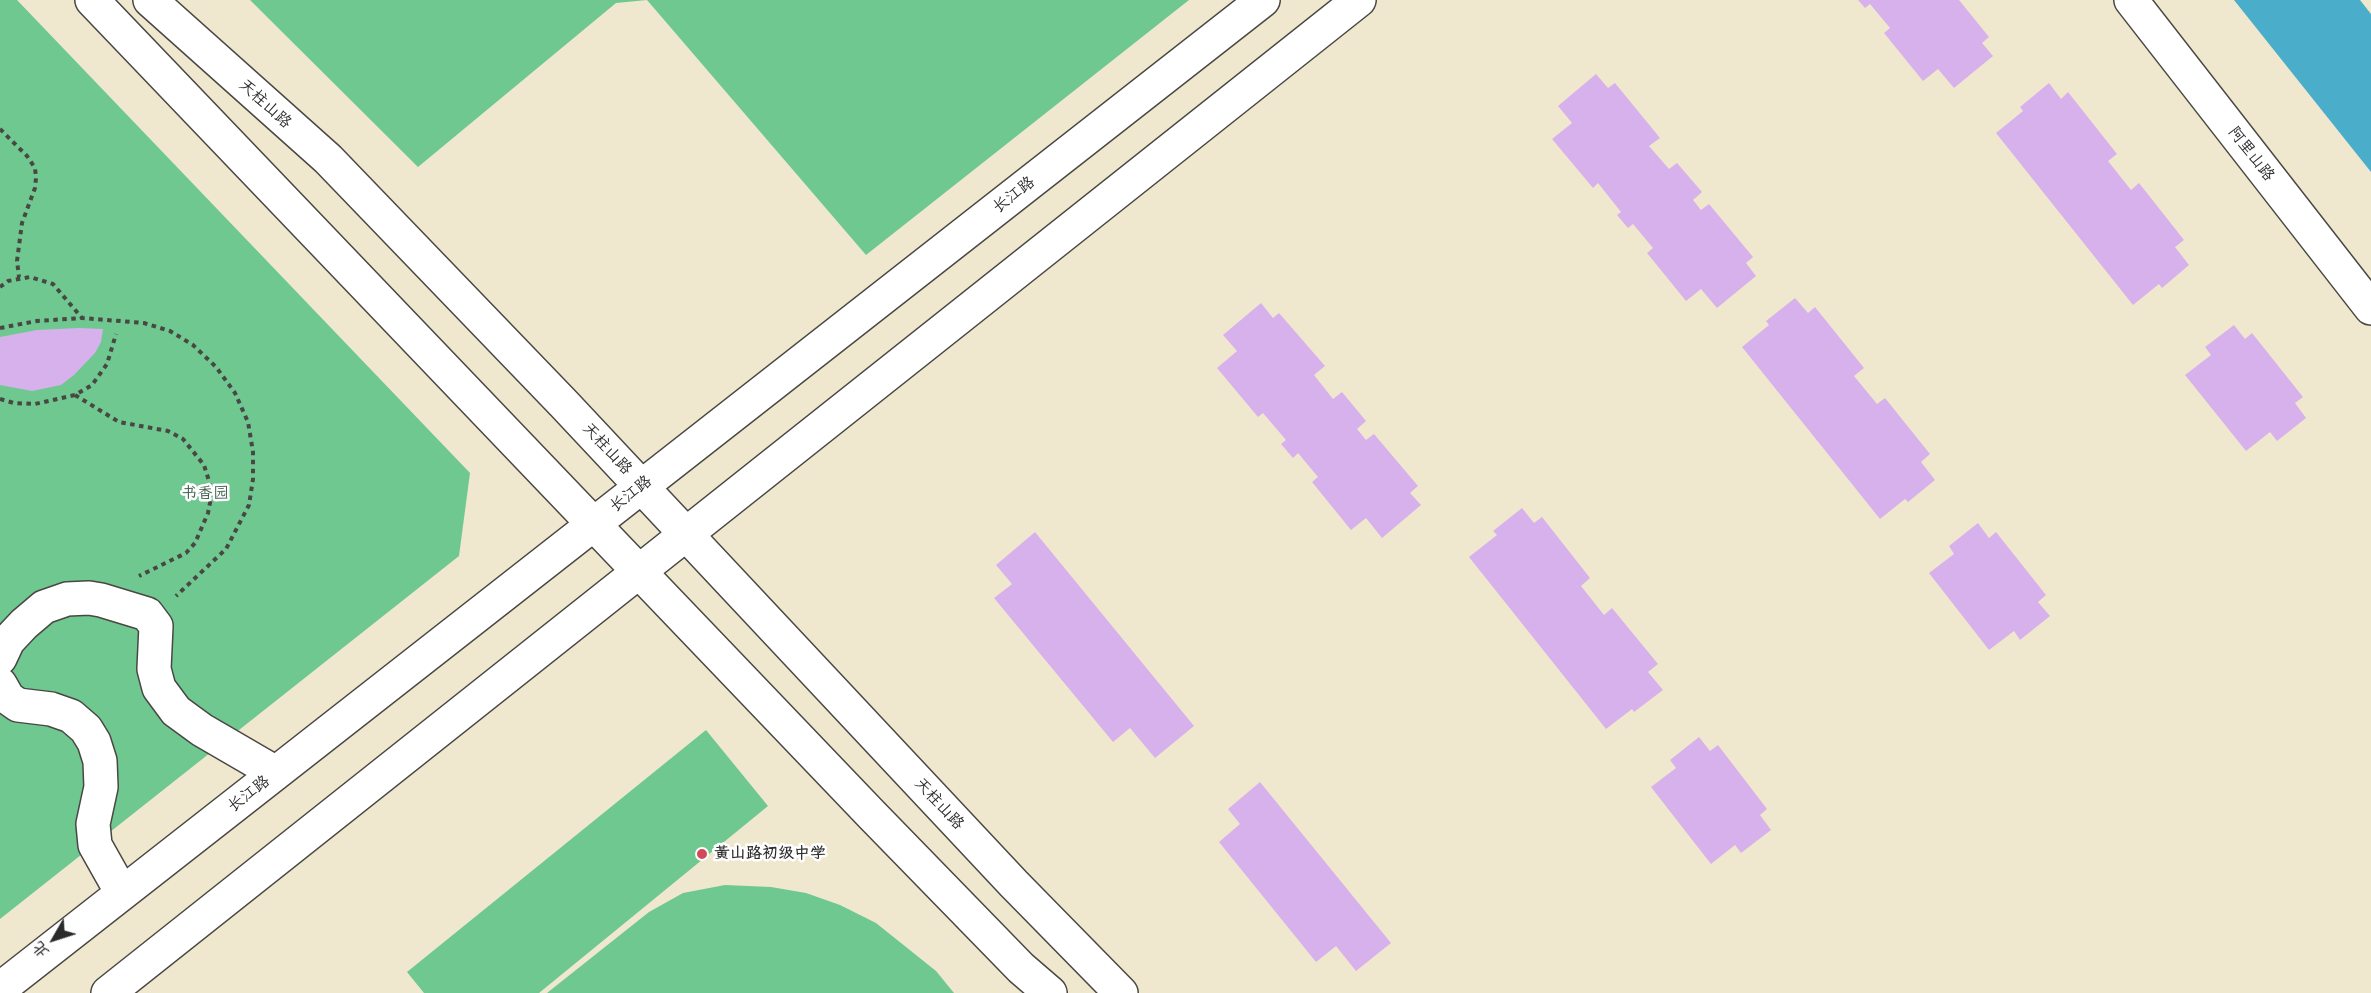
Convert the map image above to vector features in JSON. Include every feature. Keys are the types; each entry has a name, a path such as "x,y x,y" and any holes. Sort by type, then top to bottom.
{"street":[{"path":"92,0 897,841 1021,968 1050,993"},
{"name":"天柱山路","path":"150,0 328,159 641,486 1014,885 1121,993"},
{"name":"长江路","path":"0,989 1263,0"},
{"path":"108,993 1359,0"},
{"name":"阿里山路","path":"2131,0 2371,308"},
{"path":"0,658 8,641 44,607 67,599 101,600 147,614 156,626 154,669 159,687 176,711 202,730 276,773"},
{"path":"0,684 8,698 18,705 51,709 71,716 86,729 94,742 100,761 101,787 93,824 95,845 122,893"}],"path":[{"path":"0,129 27,156 35,168 35,188 22,223 17,261 19,278"},
{"path":"0,288 8,281 30,276 53,284 82,318"},
{"path":"0,328 37,321 82,318 144,323 170,331 193,345 216,368 235,393 248,422 253,452 253,479 249,505 226,549 151,618"},
{"path":"0,399 14,403 35,404 75,395 92,386 107,364 116,334"},
{"path":"75,395 119,422 168,430 183,439 204,465 209,481 211,498 208,513 195,543 186,553 127,582 101,600"}],"green space":[{"name":"书香园","path":"0,0 17,0 470,473 459,556 0,919"},
{"path":"250,0 647,0 616,3 418,167"},
{"path":"647,0 1189,0 866,255"},
{"path":"706,730 768,806 539,993 424,993 407,972"},
{"path":"725,885 771,887 806,893 840,905 876,923 936,971 954,993 547,993 649,912 683,893"}],"water":[{"path":"2234,0 2360,0 2371,14 2371,172"}],"building":[{"path":"1858,0 1959,0 1989,37 1982,43 1993,56 1954,88 1938,69 1923,81 1884,33 1890,28 1870,4 1865,8"},
{"path":"1596,74 1608,88 1615,83 1660,138 1649,146 1669,169 1677,163 1702,192 1693,200 1701,210 1709,204 1753,257 1746,263 1756,276 1717,308 1701,289 1686,301 1647,253 1653,248 1633,224 1628,228 1617,215 1621,212 1598,183 1593,188 1552,139 1572,123 1558,106"},
{"path":"2049,83 2061,99 2068,92 2117,154 2108,161 2131,190 2139,183 2184,240 2175,247 2189,265 2162,288 2159,284 2133,305 1996,133 2023,111 2020,107"},
{"path":"1795,298 1808,313 1815,307 1864,368 1854,376 1877,404 1885,398 1930,454 1921,462 1935,480 1908,502 1905,499 1880,519 1742,347 1769,325 1766,321"},
{"path":"1261,303 1273,318 1279,313 1325,366 1314,375 1333,399 1342,392 1366,421 1357,429 1366,440 1374,434 1418,486 1410,493 1421,505 1382,538 1366,518 1351,530 1312,482 1318,477 1298,453 1293,458 1281,444 1286,440 1263,413 1258,417 1217,368 1237,351 1223,335"},
{"path":"2234,325 2245,339 2252,333 2303,397 2295,403 2306,418 2277,441 2270,432 2246,451 2185,375 2211,355 2205,347"},
{"path":"103,329 101,342 95,353 61,385 32,391 0,385 0,337 37,330"},
{"path":"1522,508 1534,523 1542,517 1590,578 1581,586 1604,615 1612,608 1658,664 1648,672 1663,690 1634,712 1632,709 1606,729 1469,557 1497,535 1493,531"},
{"path":"1978,523 1989,538 1996,532 2046,595 2038,602 2050,616 2020,640 2014,631 1989,650 1929,573 1954,554 1949,546"},
{"path":"1035,532 1194,726 1155,758 1130,728 1113,742 994,598 1012,584 996,565"},
{"path":"1699,737 1710,751 1718,745 1767,809 1760,815 1771,830 1741,853 1735,845 1711,864 1651,787 1676,768 1670,760"},
{"path":"1260,782 1391,943 1356,971 1336,946 1316,962 1219,842 1240,824 1228,809"}],"place":[{"name":"黄山路初级中学","path":"702,854"}]}
